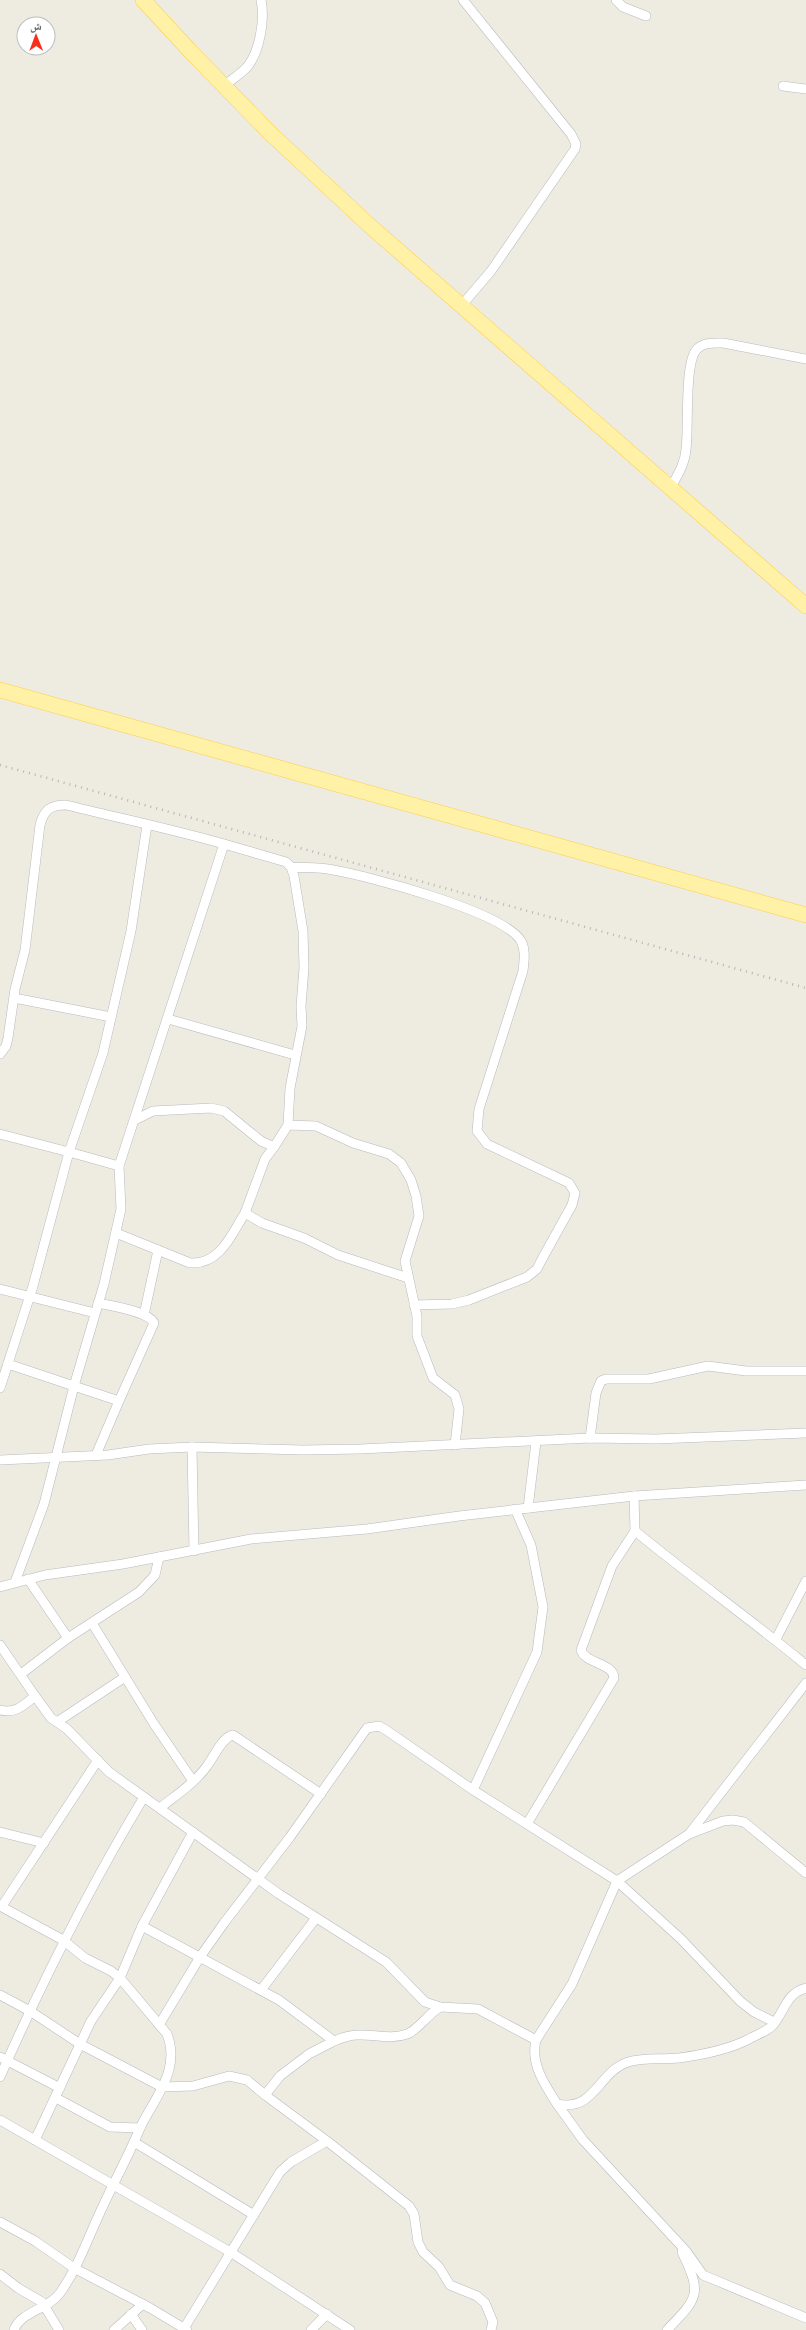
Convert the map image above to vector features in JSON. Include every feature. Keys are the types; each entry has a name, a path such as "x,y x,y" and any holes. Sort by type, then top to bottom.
{"main road":[{"path":"143,0 270,133 370,226 806,606"},
{"path":"0,690 806,915"}],"street":[{"path":"224,86 243,71 253,57 261,23 263,10 262,0"},
{"path":"462,305 491,271 575,149 576,144 571,134 463,0"},
{"path":"616,0 623,7 646,16"},
{"path":"783,86 806,89"},
{"path":"670,489 683,464 686,449 690,370 691,361 697,349 710,342 723,343 806,359"},
{"path":"0,1054 6,1046 8,1038 14,998 25,950 43,814 52,807 66,805 147,825 160,826 286,862 291,867 303,938 302,1026 295,1055 290,1088 288,1125 265,1159 245,1213 227,1241 210,1260 201,1263 190,1263 116,1233"},
{"path":"0,1388 30,1296 69,1152 103,1053 110,1017 131,931 147,825"},
{"path":"15,1582 44,1504 74,1386 96,1313 116,1233 121,1209 119,1166 224,844"},
{"path":"291,867 331,869 366,876 458,905 514,932 522,942 525,953 523,971 479,1109 477,1131 487,1144 569,1183 575,1193 572,1205 537,1269 527,1277 469,1300 452,1304 414,1305"},
{"path":"14,998 110,1017"},
{"path":"168,1019 295,1055"},
{"path":"135,1120 153,1111 211,1108 224,1111 261,1141 274,1147"},
{"path":"288,1125 316,1126 353,1143 389,1154 401,1163 412,1180 419,1216 406,1261 414,1305 417,1336 430,1372 436,1382 446,1387 455,1395 459,1409 455,1445"},
{"path":"0,1134 119,1166"},
{"path":"245,1213 262,1223 304,1238 338,1255 408,1278"},
{"path":"144,1314 158,1250"},
{"path":"0,1288 96,1313"},
{"path":"96,1455 154,1323 152,1319 144,1314 98,1303"},
{"path":"8,1364 119,1401"},
{"path":"590,1438 596,1393 600,1381 606,1379 649,1379 708,1366 746,1371 806,1371"},
{"path":"0,1460 56,1458 149,1449 192,1447 303,1450 536,1442 590,1438 656,1439 806,1433"},
{"path":"528,1508 536,1442"},
{"path":"192,1447 194,1550"},
{"path":"0,1587 28,1579 159,1557 251,1539 367,1529 515,1509 634,1496 806,1485"},
{"path":"527,1824 614,1678 611,1671 585,1657 581,1650 612,1566 635,1531 634,1496"},
{"path":"473,1790 537,1652 541,1632 544,1607 531,1545 515,1509"},
{"path":"635,1531 694,1579 776,1639 806,1665"},
{"path":"21,1674 68,1638 139,1592 155,1575 159,1557"},
{"path":"28,1579 68,1638"},
{"path":"776,1639 806,1581"},
{"path":"92,1623 154,1724 193,1781"},
{"path":"0,1645 51,1718 67,1729 109,1772 258,1879 386,1962 425,2002 440,2007 478,2009 536,2040"},
{"path":"57,1722 125,1677"},
{"path":"689,1834 806,1683"},
{"path":"0,1710 14,1711 21,1708 35,1696"},
{"path":"159,2025 200,1957 349,1756 362,1732 367,1728 379,1726 473,1790 617,1881 681,1939 740,2001 754,2012 774,2022"},
{"path":"160,1808 193,1781 206,1767 227,1737 233,1735 321,1794"},
{"path":"14,2330 18,2323 37,2308 45,2307 59,2294 74,2268 140,2128 170,2073 171,2044 167,2034 120,1978 111,1971 85,1958 63,1940 1,1906 98,1760"},
{"path":"0,2077 4,2058 30,2011 63,1940 105,1862 144,1797"},
{"path":"806,1873 744,1822 733,1820 723,1821 689,1834 617,1881 572,1984 536,2040 534,2059 544,2083 583,2140 686,2252 703,2275 806,2318"},
{"path":"0,1832 44,1843"},
{"path":"36,2140 80,2044 92,2021 120,1978 142,1926 193,1832"},
{"path":"261,1990 316,1918"},
{"path":"142,1926 279,2000 334,2041"},
{"path":"557,2104 569,2107 577,2106 587,2099 616,2069 628,2062 649,2058 679,2058 719,2049 747,2040 772,2026 788,2000 796,1992 806,1988"},
{"path":"0,1995 30,2011 80,2044 162,2087 193,2086 229,2076 247,2080 327,2140 409,2206 414,2214 418,2242 423,2252 439,2267 450,2285 477,2296 485,2303 492,2322 491,2330"},
{"path":"265,2095 284,2073 334,2041 358,2034 384,2037 408,2034 419,2027 429,2014 440,2007"},
{"path":"4,2058 60,2088"},
{"path":"56,2098 110,2127 140,2128"},
{"path":"0,2120 232,2253 350,2330"},
{"path":"0,2222 35,2241 74,2268 143,2304 185,2329 284,2167 327,2140"},
{"path":"134,2142 254,2215"},
{"path":"667,2330 694,2299 696,2286 678,2245"},
{"path":"0,2274 18,2288 42,2302 59,2330"},
{"path":"114,2330 143,2304"},
{"path":"131,2314 142,2330"},
{"path":"311,2330 327,2314"}],"railway":[{"path":"0,765 806,988"}]}
